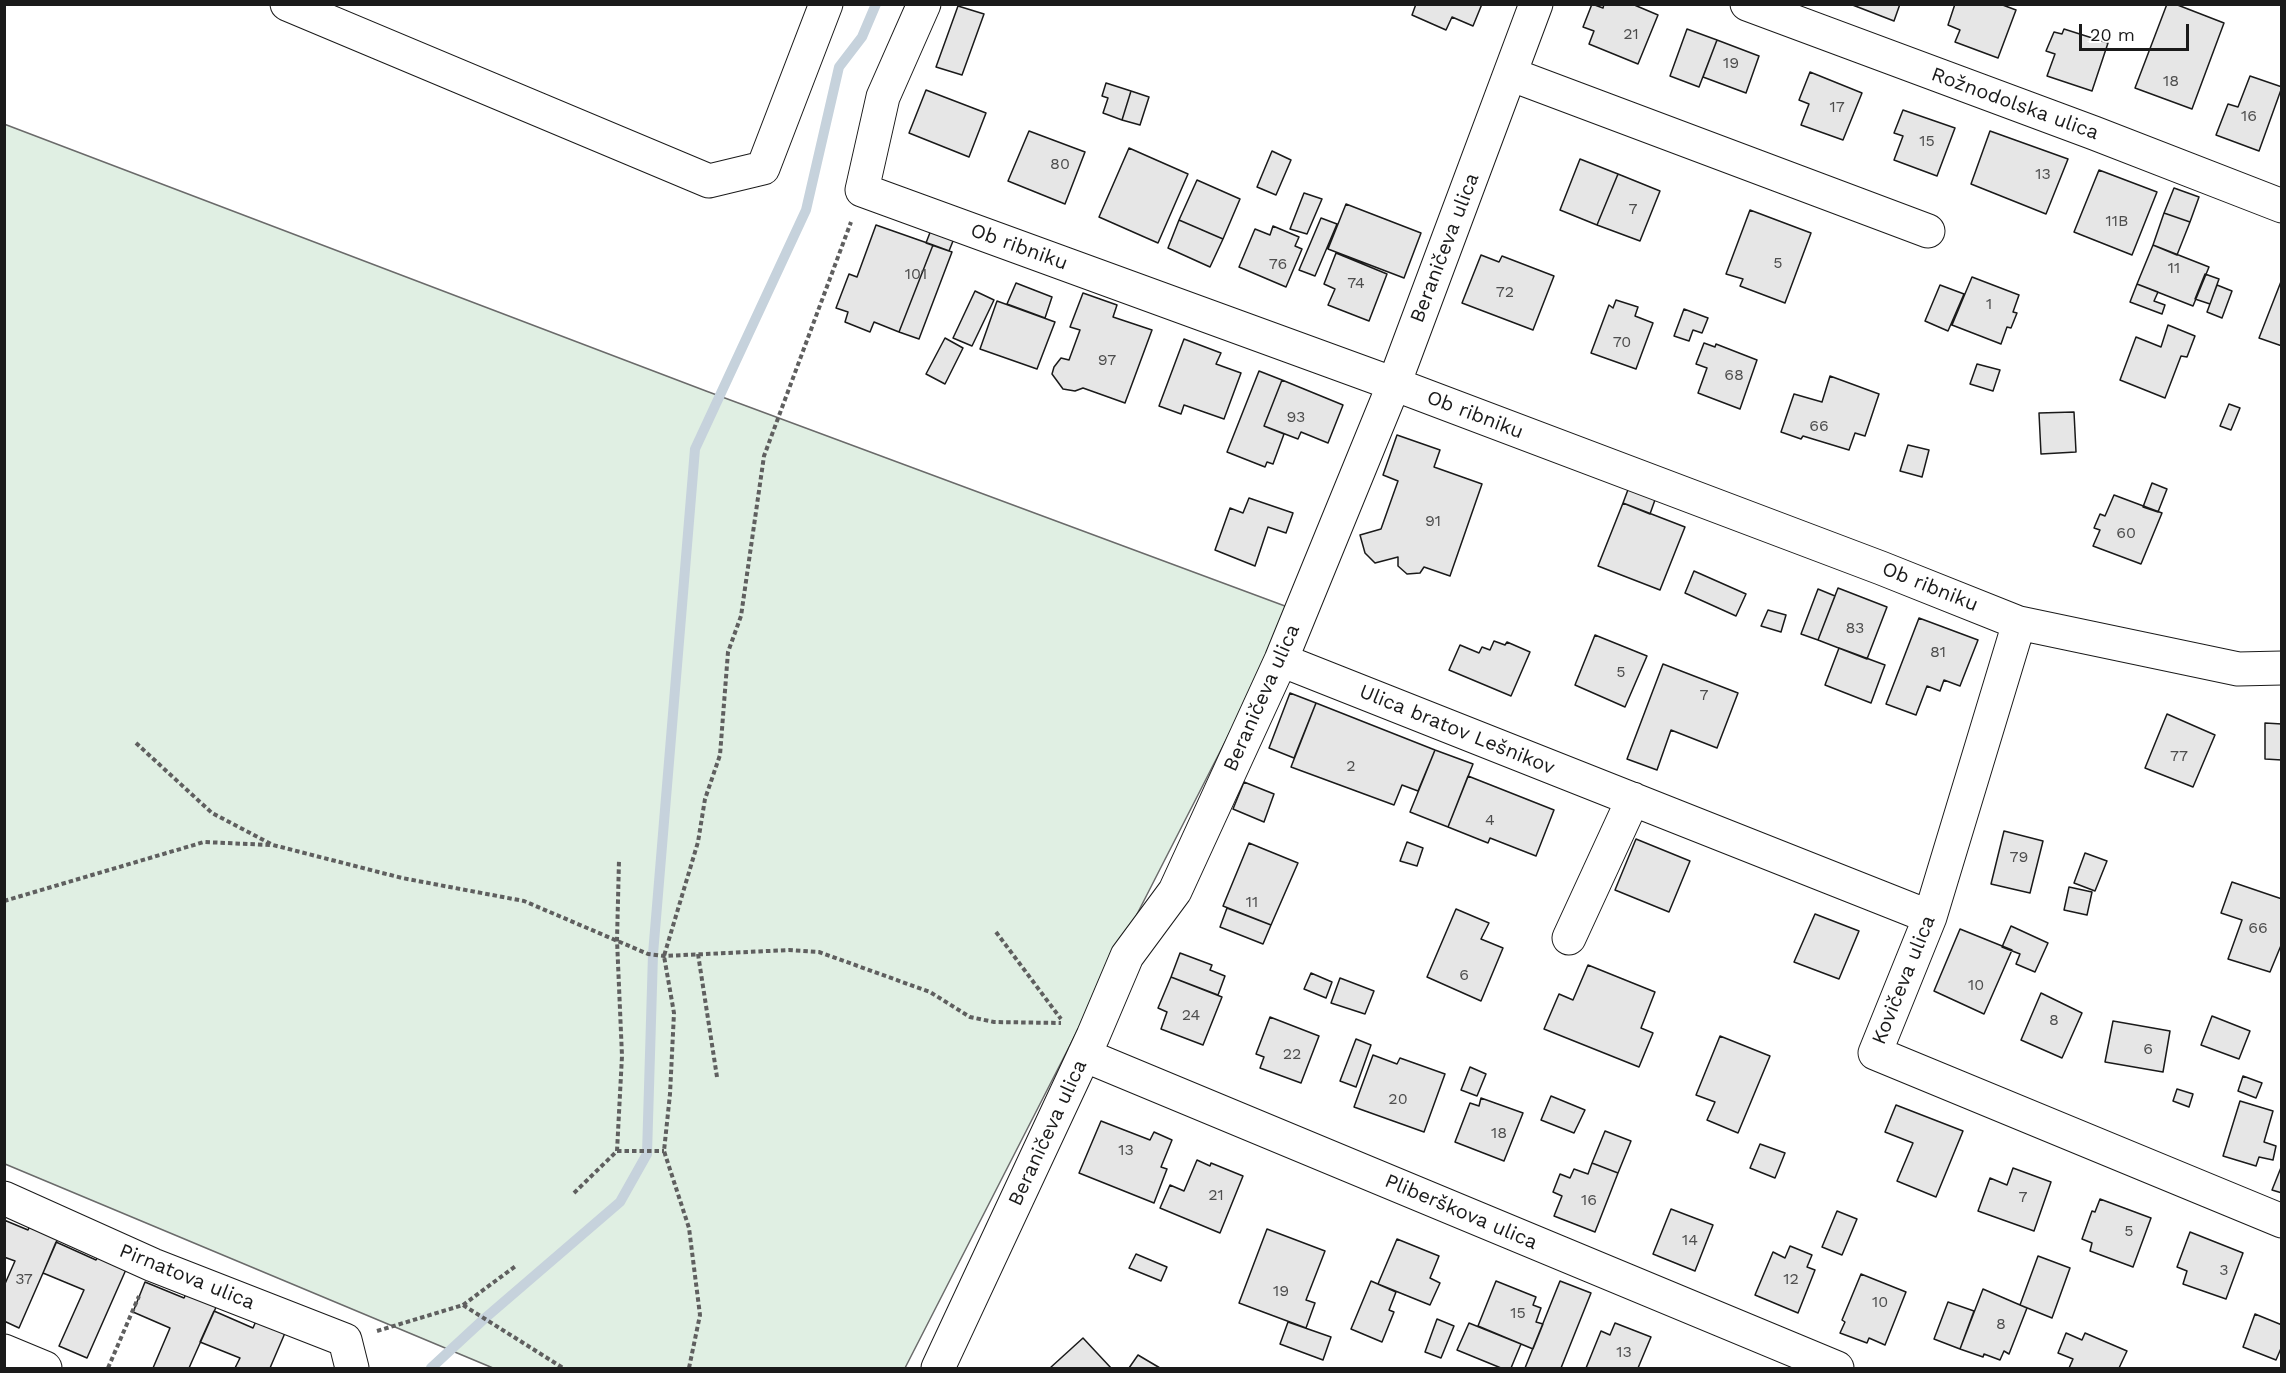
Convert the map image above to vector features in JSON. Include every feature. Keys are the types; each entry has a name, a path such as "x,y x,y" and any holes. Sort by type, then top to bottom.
{"street":[{"path":"287,4 709,182 763,168 826,4"},
{"path":"862,190 883,97 924,4"},
{"name":"Beraničeva ulica","path":"938,1368 1084,1055 1127,956 1176,891 1281,660 1394,384 1536,4"},
{"name":"Rožnodolska ulica","path":"1747,4 2094,133 2282,206"},
{"path":"1510,74 1928,231"},
{"name":"Ob ribniku","path":"862,190 1394,384 1881,568 2019,623 2238,669 2282,668"},
{"name":"Kovičeva ulica","path":"2019,623 1930,917 1875,1053 2282,1221"},
{"name":"Ulica bratov Lešnikov","path":"1281,660 1930,917"},
{"path":"1569,938 1633,799"},
{"name":"Pliberškova ulica","path":"1084,1055 1837,1368"},
{"name":"Pirnatova ulica","path":"4,1198 153,1265 349,1359"},
{"path":"4,1352 45,1368"}],"path":[{"path":"689,1368 700,1315 689,1228 664,1151 670,1094 674,1013 661,956 698,842 705,799 720,755 728,652 741,616 764,456 862,190"},
{"path":"136,743 212,813 273,846"},
{"path":"4,901 204,842 273,846 402,878 524,901 648,954 661,956 789,950 819,952 930,992 970,1017 994,1022 1064,1023 996,932"},
{"path":"574,1193 617,1150 622,1056 617,940 619,860"},
{"path":"698,954 717,1077"},
{"path":"617,1150 664,1151"},
{"path":"108,1368 153,1265"},
{"path":"349,1359 463,1305 517,1265"},
{"path":"463,1305 563,1368"}],"green space":[{"path":"4,124 706,391 1293,609 905,1368 493,1368 5,1164"}],"building":[{"path":"1416,4 1482,4 1473,26 1452,17 1446,30 1412,15"},
{"path":"1592,4 1603,8 1604,4 1632,4 1658,15 1638,64 1589,44 1594,31 1583,27"},
{"path":"1850,4 1900,4 1894,21"},
{"path":"1955,4 2000,4 2016,10 1998,58 1955,42 1960,30 1948,25"},
{"path":"2167,4 2175,4 2224,23 2192,109 2135,88"},
{"path":"958,6 984,14 962,75 936,67"},
{"path":"1687,29 1717,40 1699,87 1670,76"},
{"path":"2064,29 2108,43 2092,91 2047,76 2055,54 2046,51 2054,32 2062,34"},
{"path":"1717,40 1759,56 1746,93 1703,77"},
{"path":"1810,72 1862,93 1843,140 1801,125 1809,104 1799,100"},
{"path":"2250,76 2282,87 2259,151 2216,135 2228,104 2238,107"},
{"path":"1106,83 1131,91 1122,120 1103,113 1108,98 1102,96"},
{"path":"926,90 986,113 969,157 909,133"},
{"path":"1131,91 1149,97 1140,125 1122,120"},
{"path":"1903,110 1955,128 1937,176 1894,160 1903,136 1894,133"},
{"path":"1029,131 1085,152 1065,204 1008,181"},
{"path":"1990,131 2068,159 2046,214 1971,184"},
{"path":"1129,148 1188,174 1158,243 1099,217"},
{"path":"1272,151 1291,160 1276,195 1257,187"},
{"path":"1580,159 1618,174 1597,225 1560,210"},
{"path":"2099,170 2157,192 2132,255 2074,232"},
{"path":"1618,174 1660,191 1640,241 1597,225"},
{"path":"1197,180 1240,199 1223,239 1179,220"},
{"path":"2174,188 2199,197 2190,222 2164,213"},
{"path":"1304,193 1322,199 1307,234 1290,229"},
{"path":"1346,204 1421,233 1404,278 1328,249"},
{"path":"1750,210 1811,233 1785,303 1740,286 1743,279 1726,274"},
{"path":"2164,213 2190,222 2177,255 2153,245"},
{"path":"1321,218 1337,224 1315,276 1299,270"},
{"path":"1179,220 1223,239 1210,267 1168,248"},
{"path":"934,222 957,231 949,251 926,243"},
{"path":"876,225 933,245 899,332 874,322 870,332 845,322 848,312 836,308 849,274 857,277"},
{"path":"1273,226 1299,237 1295,246 1302,249 1286,287 1239,267 1255,229 1270,235"},
{"path":"933,245 952,252 919,339 899,332"},
{"path":"2153,245 2209,267 2193,306 2137,284"},
{"path":"1336,253 1387,274 1369,321 1328,305 1335,289 1324,284"},
{"path":"1481,255 1499,262 1502,256 1554,276 1533,330 1462,303"},
{"path":"2205,274 2219,279 2210,304 2195,299"},
{"path":"1972,277 2019,295 2013,312 2017,313 2011,328 2007,327 2001,344 1952,325"},
{"path":"2282,279 2282,346 2259,338"},
{"path":"1016,283 1052,297 1045,318 1007,304"},
{"path":"2137,284 2158,292 2154,301 2165,305 2162,314 2130,302"},
{"path":"1940,285 1964,294 1948,331 1925,321"},
{"path":"2217,285 2232,291 2222,318 2207,312"},
{"path":"975,291 994,300 972,346 953,338"},
{"path":"1083,293 1117,305 1113,317 1152,330 1125,403 1083,388 1075,391 1063,389 1052,374 1061,358 1069,360 1080,330 1070,327"},
{"path":"1616,300 1638,307 1635,316 1653,323 1636,369 1591,353 1609,305 1613,308"},
{"path":"997,301 1055,322 1037,369 980,349"},
{"path":"1684,309 1708,318 1702,333 1693,330 1689,341 1674,336"},
{"path":"2168,325 2195,336 2187,357 2181,356 2165,398 2120,380 2136,337 2161,347"},
{"path":"945,338 963,348 945,384 926,374"},
{"path":"1184,339 1221,353 1216,364 1241,373 1224,419 1184,405 1181,414 1159,406"},
{"path":"1704,343 1715,347 1716,344 1757,360 1740,409 1698,393 1707,368 1696,364"},
{"path":"1977,364 2000,370 1993,391 1970,384"},
{"path":"1259,371 1282,380 1264,426 1284,434 1273,464 1267,462 1265,467 1227,452"},
{"path":"1830,376 1879,394 1865,436 1855,433 1849,450 1781,432 1794,394 1822,402"},
{"path":"1282,380 1343,405 1328,443 1301,432 1298,439 1264,426"},
{"path":"2229,404 2240,408 2231,430 2220,426"},
{"path":"2074,412 2076,452 2041,454 2039,413"},
{"path":"1397,435 1440,450 1434,467 1482,484 1450,576 1424,567 1420,573 1407,574 1398,566 1398,557 1375,563 1365,553 1360,535 1381,529 1398,481 1383,475"},
{"path":"1908,445 1929,450 1922,477 1900,471"},
{"path":"2152,483 2167,489 2158,512 2143,507"},
{"path":"1629,487 1656,497 1650,514 1623,503"},
{"path":"2114,495 2162,513 2141,564 2093,546 2100,530 2094,528 2100,514 2105,516"},
{"path":"1249,498 1293,513 1286,533 1268,527 1255,566 1215,550 1230,508 1243,513"},
{"path":"1623,503 1685,527 1660,590 1598,566"},
{"path":"1694,571 1746,594 1736,616 1685,593"},
{"path":"1838,588 1887,607 1867,659 1818,640"},
{"path":"1818,589 1835,596 1818,640 1801,634"},
{"path":"1768,610 1786,615 1781,632 1761,626"},
{"path":"1919,618 1978,640 1960,686 1944,680 1940,691 1927,686 1916,715 1886,704"},
{"path":"1595,635 1647,656 1625,707 1575,685"},
{"path":"1494,641 1505,645 1507,642 1530,652 1511,696 1449,670 1460,645 1479,653 1482,647 1490,650"},
{"path":"1839,648 1885,665 1871,703 1825,685"},
{"path":"1663,664 1738,693 1717,748 1671,730 1657,770 1627,759"},
{"path":"1290,693 1316,703 1294,758 1269,748"},
{"path":"1316,703 1435,750 1418,791 1402,785 1394,805 1291,767"},
{"path":"2167,714 2215,735 2193,787 2145,768"},
{"path":"2265,723 2282,724 2282,760 2265,759"},
{"path":"1435,750 1473,764 1448,827 1410,812"},
{"path":"1468,776 1554,810 1536,856 1490,838 1488,843 1448,827"},
{"path":"1244,782 1274,794 1264,822 1233,809"},
{"path":"2004,831 2043,841 2030,893 1991,884"},
{"path":"1636,839 1690,861 1669,912 1615,890"},
{"path":"1407,842 1423,848 1417,866 1400,861"},
{"path":"1249,843 1298,863 1271,925 1223,906"},
{"path":"2085,853 2107,861 2095,891 2074,883"},
{"path":"2232,882 2282,899 2282,943 2270,972 2228,959 2242,920 2221,913"},
{"path":"2069,887 2092,892 2087,915 2064,910"},
{"path":"1227,908 1271,925 1263,944 1220,927"},
{"path":"1456,909 1489,923 1481,939 1503,948 1481,1001 1427,977"},
{"path":"1815,914 1859,931 1839,979 1794,962"},
{"path":"2011,926 2048,943 2035,972 2016,964 2020,954 2002,947"},
{"path":"1960,929 2012,950 1984,1014 1934,991"},
{"path":"1180,953 1212,965 1210,970 1225,976 1218,995 1171,977"},
{"path":"1588,965 1655,992 1641,1028 1653,1033 1639,1067 1544,1029 1559,994 1573,1000"},
{"path":"1311,973 1332,982 1326,998 1304,989"},
{"path":"1171,977 1222,997 1203,1045 1161,1029 1167,1012 1158,1008"},
{"path":"1340,978 1374,991 1365,1014 1331,1003"},
{"path":"2041,993 2082,1013 2062,1058 2021,1040"},
{"path":"2212,1016 2250,1031 2239,1059 2201,1045"},
{"path":"1270,1017 1319,1036 1301,1083 1260,1068 1264,1057 1256,1054"},
{"path":"2113,1021 2170,1031 2163,1072 2105,1062"},
{"path":"1720,1036 1770,1056 1738,1133 1707,1120 1715,1102 1696,1095"},
{"path":"1356,1039 1371,1045 1356,1087 1340,1081"},
{"path":"1373,1055 1397,1064 1400,1058 1445,1074 1424,1132 1354,1107"},
{"path":"1470,1067 1486,1074 1477,1096 1461,1090"},
{"path":"2243,1076 2262,1083 2256,1098 2238,1091"},
{"path":"2177,1089 2193,1094 2189,1107 2173,1101"},
{"path":"1551,1096 1585,1110 1574,1133 1541,1120"},
{"path":"1481,1098 1523,1113 1504,1161 1455,1142 1470,1103 1479,1106"},
{"path":"2240,1101 2273,1111 2264,1142 2276,1146 2273,1160 2259,1157 2256,1166 2223,1156"},
{"path":"1896,1105 1963,1131 1936,1197 1897,1181 1913,1143 1885,1132"},
{"path":"1101,1121 1150,1140 1154,1132 1172,1140 1161,1167 1167,1169 1154,1203 1079,1173"},
{"path":"1605,1131 1631,1141 1618,1173 1592,1163"},
{"path":"1760,1144 1785,1153 1775,1178 1750,1168"},
{"path":"1197,1160 1243,1176 1220,1233 1160,1208 1170,1185 1184,1191"},
{"path":"1592,1163 1618,1173 1595,1232 1554,1216 1562,1196 1553,1192 1560,1174 1570,1178 1574,1169 1588,1174"},
{"path":"2282,1165 2282,1193 2272,1190"},
{"path":"2013,1168 2051,1182 2034,1231 1978,1211 1990,1178 2007,1185"},
{"path":"2100,1199 2151,1218 2133,1267 2090,1251 2092,1243 2082,1239 2092,1211 2095,1212"},
{"path":"1671,1209 1713,1225 1695,1271 1653,1254"},
{"path":"1837,1211 1857,1219 1842,1255 1822,1247"},
{"path":"4,1220 28,1230 31,1223 60,1234 19,1328 4,1321 4,1286 15,1261 4,1257"},
{"path":"1267,1229 1325,1251 1306,1300 1315,1303 1306,1328 1239,1303"},
{"path":"2190,1232 2243,1253 2226,1299 2183,1284 2187,1271 2177,1267"},
{"path":"1397,1239 1439,1256 1430,1278 1440,1283 1430,1305 1378,1284"},
{"path":"56,1242 96,1260 100,1253 128,1265 87,1358 59,1346 84,1290 43,1273"},
{"path":"1790,1246 1812,1255 1807,1267 1815,1270 1798,1313 1755,1295 1773,1252 1785,1258"},
{"path":"1136,1254 1167,1267 1161,1281 1129,1268"},
{"path":"2038,1256 2070,1268 2052,1318 2020,1305"},
{"path":"1861,1274 1906,1292 1885,1345 1869,1338 1867,1343 1840,1333 1845,1322 1842,1320"},
{"path":"1371,1281 1396,1292 1389,1310 1394,1312 1382,1342 1351,1329"},
{"path":"1496,1281 1536,1297 1533,1305 1541,1308 1536,1322 1543,1324 1533,1349 1478,1326"},
{"path":"1560,1281 1591,1293 1561,1368 1525,1368"},
{"path":"145,1282 184,1298 187,1292 217,1305 189,1368 153,1368 170,1328 133,1312"},
{"path":"1983,1289 2027,1308 2009,1354 2004,1351 2000,1360 1960,1349"},
{"path":"1948,1302 1974,1311 1960,1349 1934,1339"},
{"path":"214,1311 253,1328 256,1321 285,1333 270,1368 235,1368 240,1358 200,1342"},
{"path":"2255,1314 2282,1325 2282,1346 2276,1360 2243,1347"},
{"path":"1437,1319 1454,1326 1441,1358 1425,1352"},
{"path":"1288,1322 1331,1337 1323,1360 1280,1344"},
{"path":"1469,1323 1521,1344 1511,1368 1501,1368 1457,1350"},
{"path":"1615,1323 1651,1337 1638,1368 1586,1368 1601,1331 1610,1335"},
{"path":"2066,1333 2082,1340 2085,1333 2127,1351 2119,1368 2069,1368 2073,1359 2058,1353"},
{"path":"1083,1338 1111,1368 1050,1368"},
{"path":"1138,1355 1160,1368 1129,1368"}],"waterway":[{"path":"431,1368 484,1319 620,1202 647,1154 653,954 695,449 806,210 839,67 862,37 876,4"}]}
